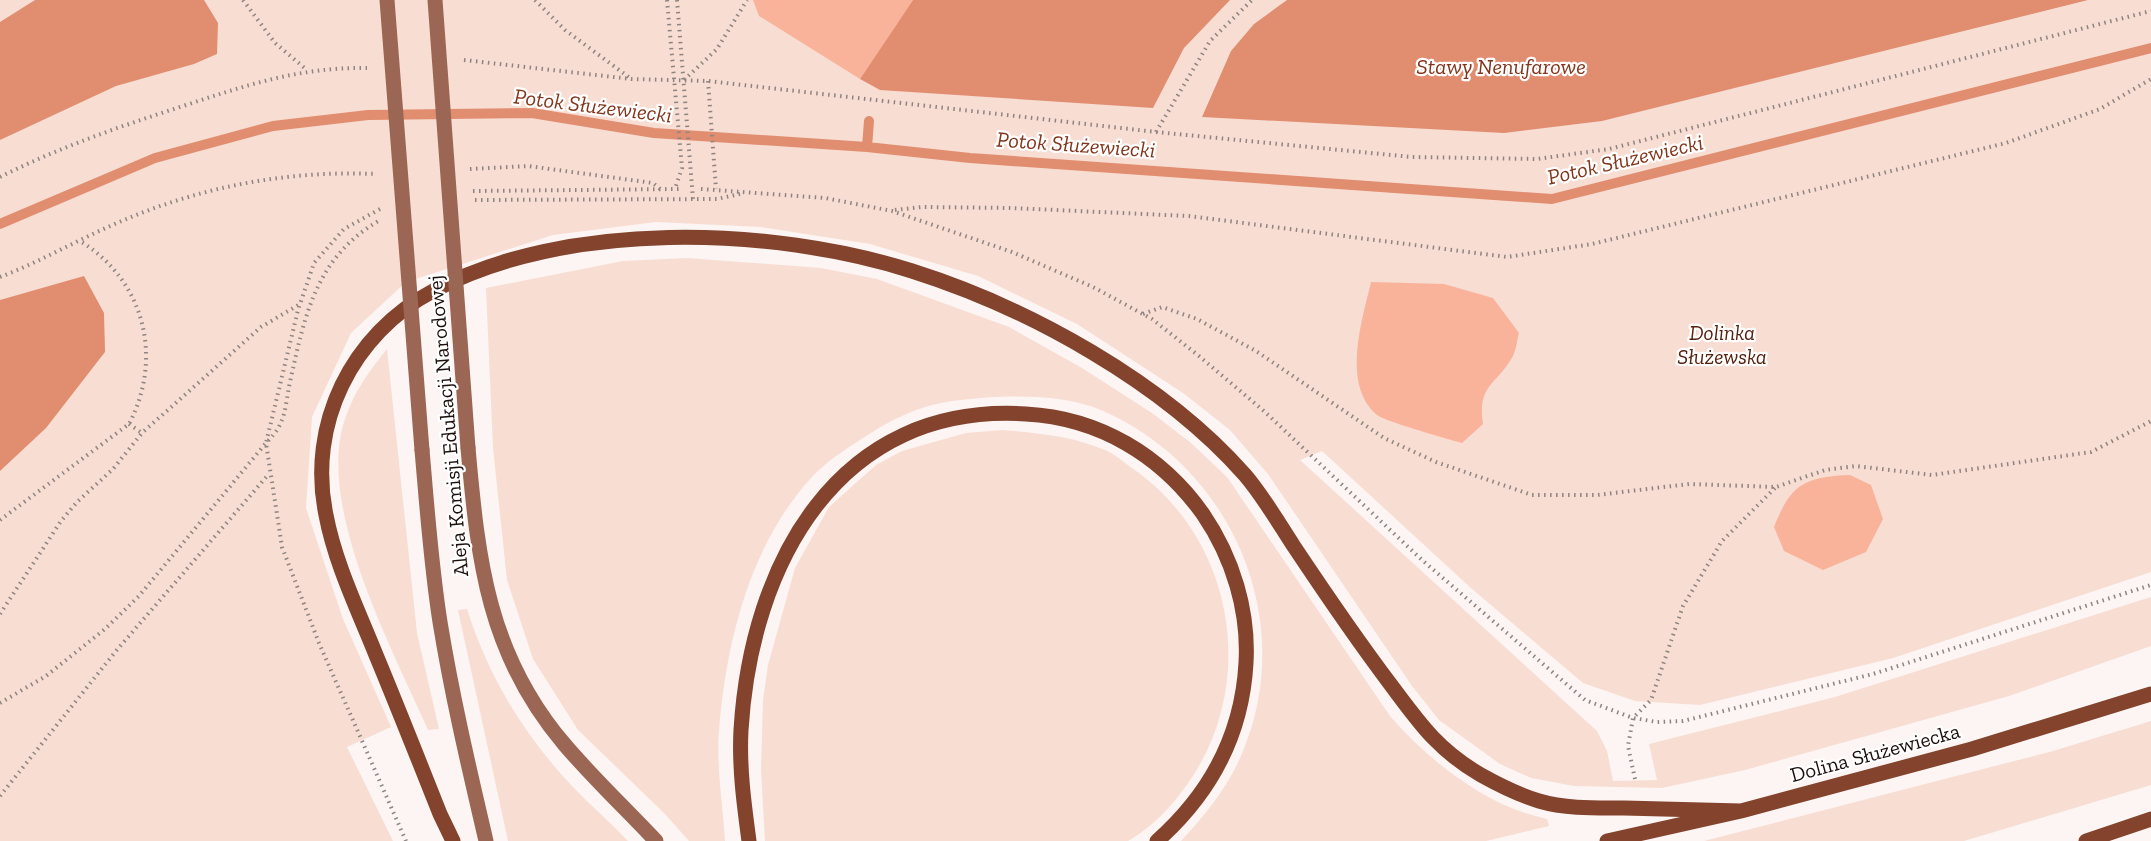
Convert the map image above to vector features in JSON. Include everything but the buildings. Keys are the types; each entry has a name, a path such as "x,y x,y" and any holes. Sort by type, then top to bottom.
{"main road":[{"path":"453,841 345,578 327,524 322,490 323,457 334,404 353,362 376,333 416,299 462,275 534,253 595,243 659,237 762,243 873,260 970,291 1035,322 1156,395 1215,443 1250,481 1356,638 1429,736 1462,763 1483,776 1541,802 1573,807 1741,811"},
{"path":"749,841 741,763 744,700 751,661 770,587 797,530 827,489 867,455 889,442 957,417 1005,412 1073,420 1110,434 1151,460 1194,502 1215,535 1240,593 1246,634 1245,678 1238,718 1225,754 1199,799 1157,841"},
{"name":"Dolina Służewiecka","path":"1607,841 1741,811 1972,748 2151,694"},
{"path":"2086,841 2151,819"}],"street":[{"name":"Aleja Komisji Edukacji Narodowej","path":"387,0 432,564 457,714 486,841"},
{"name":"Aleja Komisji Edukacji Narodowej","path":"435,0 468,448 480,562 486,593 510,660 535,704 565,745 656,841"}],"path":[{"path":"243,0 275,43 307,71"},
{"path":"535,0 565,30 631,79"},
{"path":"465,193 677,189 682,168 667,0"},
{"path":"677,0 693,199"},
{"path":"683,80 717,49 747,0"},
{"path":"1156,132 1210,41 1252,0"},
{"path":"455,60 476,59 631,79 708,81 1156,132 1413,157 1537,159 1609,149 2151,11"},
{"path":"0,177 32,161 114,129 258,81 328,67 375,68"},
{"path":"892,211 922,207 1011,208 1189,216 1507,257 1592,244 2006,143 2100,109 2151,78"},
{"path":"708,81 716,189"},
{"path":"461,170 528,166 552,168 653,183 660,189"},
{"path":"0,277 168,202 213,188 282,177 345,173 382,175"},
{"path":"701,189 744,194 825,198 892,211 1012,252 1093,286 1143,314 1199,356 1265,412 1422,560 1585,700 1633,718 1657,722 1683,721 1873,674 2151,585"},
{"path":"384,207 344,229 314,263 301,303 266,443 282,547 318,643 406,841"},
{"path":"0,520 129,424 138,406 145,343 142,318 134,296 123,279 102,255 79,240"},
{"path":"0,614 61,522 77,502 113,469 142,433 261,327 301,303"},
{"path":"1143,314 1162,307 1197,319 1256,351 1384,438 1436,462 1532,495 1597,495 1689,484 1776,487 1825,470 1856,466 1932,475 2091,452 2151,421"},
{"path":"129,424 142,433"},
{"path":"0,703 46,676 105,629 140,596 266,443"},
{"path":"0,796 116,651 269,474"},
{"path":"1635,779 1628,746 1633,718 1651,700 1683,606 1722,541 1776,487"}],"green space":[{"name":"Dolinka Służewska","path":"0,0 2151,0 2151,572 1893,658 1700,705 1635,701 1583,683 1472,589 1322,451 1300,460 1597,731 1607,751 1613,781 1657,780 1649,744 1835,697 2151,597 2151,646 2009,696 1745,770 1662,788 1574,786 1531,778 1500,764 1439,720 1412,686 1268,474 1230,430 1183,393 1077,324 978,276 870,244 761,227 656,222 553,235 406,282 351,333 312,417 306,508 343,619 391,727 347,747 393,841 0,841"},
{"path":"687,258 821,268 877,279 1009,327 1082,368 1152,413 1191,443 1227,477 1390,716 1406,733 1423,750 1461,780 1502,804 1547,819 1549,826 1486,841 1181,841 1208,810 1231,776 1243,751 1258,701 1262,650 1257,600 1241,552 1218,508 1186,468 1147,435 1085,404 1050,398 1013,396 947,402 896,419 872,432 829,462 812,477 790,504 772,532 757,563 735,629 728,663 722,697 718,745 725,841 689,841 664,813 578,730 533,659 507,580 493,448 486,288 623,261"},
{"path":"387,349 417,633 439,729 428,730 378,619 349,535 340,493 339,454 345,419 363,382"},
{"path":"1003,430 1068,438 1109,452 1139,473 1170,501 1194,533 1212,569 1224,608 1228,648 1226,688 1216,728 1199,766 1185,788 1168,808 1128,841 765,841 761,770 763,700 768,665 795,568 829,507 876,465 902,451 966,433"},
{"path":"467,609 497,681 523,725 572,786 628,841 508,841 458,610"},
{"path":"2151,721 2151,785 1964,841 1704,841 2053,751"}],"shaded area":[{"path":"753,0 913,0 860,79 759,16"},
{"path":"1371,282 1444,284 1493,298 1519,333 1513,356 1486,393 1482,411 1483,424 1462,443 1382,418 1366,402 1360,387 1357,352"},
{"path":"1850,475 1871,485 1883,519 1866,552 1823,570 1784,551 1774,527 1793,492 1810,481"}],"water":[{"path":"35,0 204,0 218,23 217,54 194,64 116,86 0,140 0,22"},
{"path":"913,0 1230,0 1184,48 1153,108 880,90 860,79"},
{"name":"Stawy Nenufarowe","path":"1287,0 2088,0 1602,121 1504,133 1202,117 1231,51 1254,24"},
{"path":"84,276 104,313 105,352 46,428 0,471 0,300"}],"waterway":[{"name":"Potok Służewiecki","path":"0,224 155,158 273,126 368,115 532,113 654,133 1552,199 2151,48"},
{"path":"867,147 869,121"}]}
